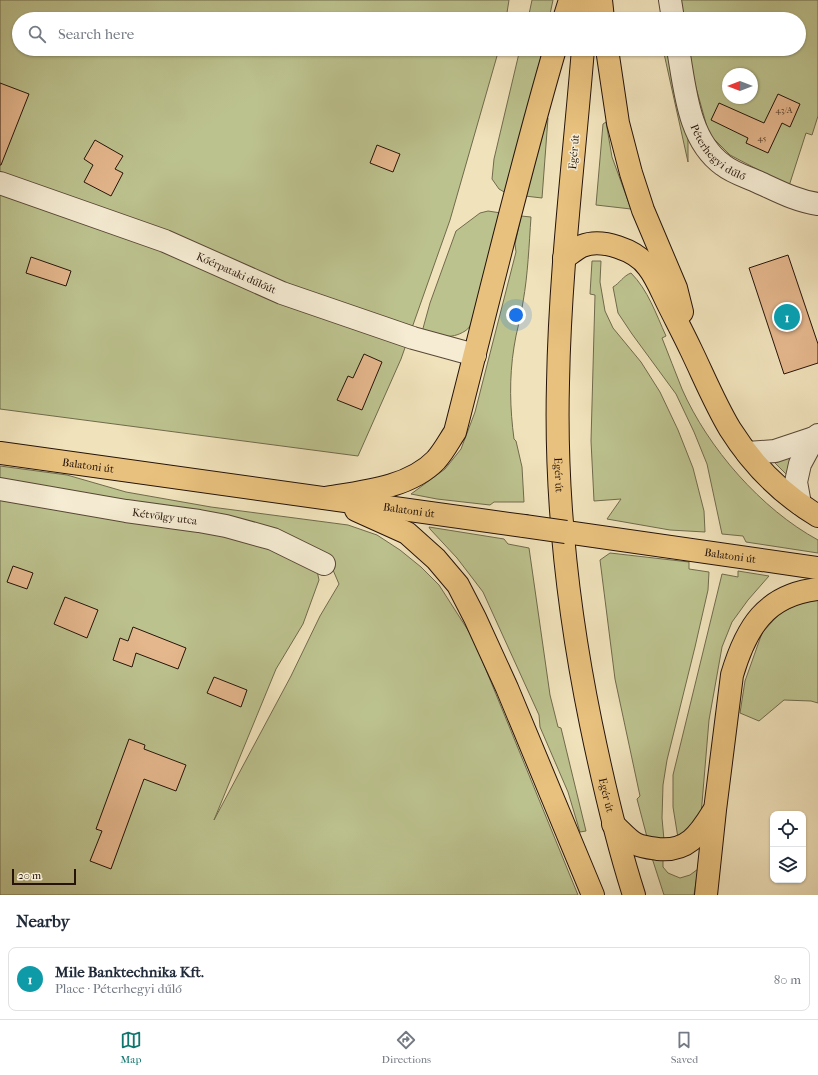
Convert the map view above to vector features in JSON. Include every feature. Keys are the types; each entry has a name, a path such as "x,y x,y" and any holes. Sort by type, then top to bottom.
{"main road":[{"path":"566,12 570,0"},
{"path":"585,12 586,0"},
{"path":"601,0 603,12"},
{"path":"325,498 373,490 409,479 424,470 436,460 455,432 511,212 553,56"},
{"name":"Egér út","path":"581,56 564,258 558,384 558,439 565,554 580,668 613,824 634,895"},
{"path":"608,56 618,123 630,173 643,210 676,288 690,348"},
{"path":"564,258 583,246 596,243 612,245 631,252 648,266 690,348 715,402 731,430 747,453 784,492 818,516"},
{"name":"Balatoni út","path":"0,453 601,536 818,568"},
{"path":"325,498 369,515 406,533 436,559 458,585 507,688 593,895"},
{"path":"706,895 732,675 741,648 757,619 770,606 803,590 818,589"},
{"path":"613,824 637,844 652,849 674,849 687,844 696,837 715,810"}],"street":[{"path":"670,0 672,12"},
{"name":"Péterhegyi dűlő","path":"679,56 689,107 700,140 706,150 731,170 795,199 818,204"},
{"name":"Kőérpataki dűlőút","path":"0,183 165,241 282,293 413,338 475,355"},
{"path":"747,453 776,451 816,437"},
{"path":"800,504 796,482 800,464 816,437"},
{"name":"Kétvölgy utca","path":"0,489 126,511 226,526 273,539 324,564"}],"green space":[{"path":"0,0 509,0 507,12 12,12 12,56 497,56 450,220 401,359 358,456 0,409"},
{"path":"532,0 553,0 550,12 529,12"},
{"path":"680,0 818,0 818,116 812,135 806,133 789,186 730,155 709,134 693,77 689,56 806,56 806,12 682,12"},
{"path":"518,56 541,56 506,193 499,189 492,179 494,159"},
{"path":"665,56 673,56 688,132 688,162"},
{"path":"545,117 548,118 542,198 525,196"},
{"path":"606,122 612,157 631,209 596,205 603,124"},
{"path":"488,211 501,213 473,321 469,328 454,336 439,336 422,332 430,303 456,231 480,213"},
{"path":"521,216 531,217 526,281 512,359 511,393 514,439 516,441 522,467 524,502 494,502 490,505 437,499 411,494 445,469 461,449 475,412 516,252 515,244"},
{"path":"592,261 601,261 600,282 605,311 613,328 641,362 660,392 678,430 693,468 704,511 705,532 670,530 607,519 621,499 594,501 591,441 595,295 590,294"},
{"path":"631,273 642,287 655,311 666,336 662,338 682,389 706,433 721,455 757,494 776,512 818,540 818,553 746,542 743,536 722,534 707,464 694,432 676,394 618,313 613,287"},
{"path":"798,453 787,475 773,461"},
{"path":"0,466 67,475 126,492 211,507 348,525 377,535 400,550 421,567 439,585 473,638 578,895 0,895 0,488 226,526 316,566 319,580 303,624 276,669 214,820 291,676 320,616 339,584 330,563 266,533 221,520 168,514 81,495 0,481"},
{"path":"429,527 504,539 508,544 529,548 550,695 558,727 561,728 586,831 580,832 568,792 540,727 539,715 483,592 457,558"},
{"path":"610,553 689,562 689,569 709,572 708,590 667,760 663,785 662,818 664,840 647,837 637,799 640,796 615,679 600,560"},
{"path":"738,571 769,576 748,600 732,622 722,647 709,720 701,815 693,827 678,838 673,807 673,775 722,574 738,577"},
{"path":"818,599 818,703 811,701 784,700 759,721 740,713 745,681 762,633 780,613 807,600"},
{"path":"652,858 663,858 663,867 668,873 680,878 690,875 698,869 694,895 664,895"}],"building":[{"path":"0,83 29,94 1,165 0,165"},
{"path":"778,94 800,104 790,127 782,123 768,153 746,143 748,138 711,120 719,103 764,123"},
{"path":"95,140 123,156 115,169 123,173 111,196 84,182 93,165 84,159"},
{"path":"377,145 400,154 393,172 370,163"},
{"path":"788,255 818,344 818,363 784,374 749,268"},
{"path":"31,257 71,271 66,286 26,273"},
{"path":"364,354 382,362 362,410 337,400 348,376 353,378"},
{"path":"13,566 33,573 27,589 7,582"},
{"path":"65,597 98,610 87,638 54,624"},
{"path":"133,627 186,648 178,669 136,653 132,667 113,660 120,638 128,641"},
{"path":"214,677 247,690 241,707 207,693"},
{"path":"129,739 145,745 144,749 186,765 176,791 144,779 111,869 90,861 102,831 96,829"}],"place":[{"name":"Mile Banktechnika Kft.","path":"787,317"}]}
